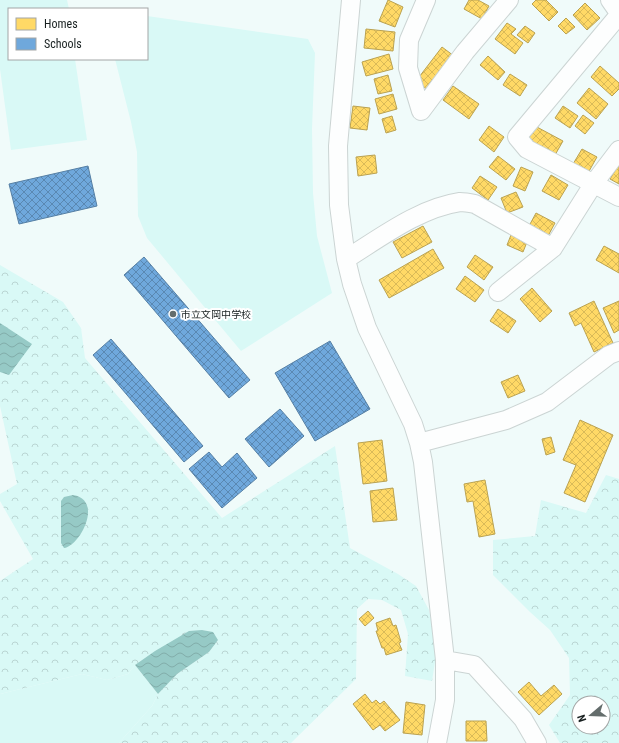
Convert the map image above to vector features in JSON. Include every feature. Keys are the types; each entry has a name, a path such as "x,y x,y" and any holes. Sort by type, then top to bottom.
{"street":[{"path":"351,0 338,146 339,205 346,259 352,284 367,328 413,424 420,443 426,480 445,660 445,700 437,743"},
{"path":"426,0 409,40 408,68 421,111 465,52 509,0"},
{"path":"610,0 619,14 517,137 527,149 619,196"},
{"path":"498,292 553,248 594,183 619,150"},
{"path":"346,259 417,216 439,207 462,202 475,204 553,248"},
{"path":"420,443 506,420 547,402 609,355 619,350"},
{"path":"445,660 474,665 523,719 537,743"}],"green space":[{"path":"0,0 67,0 69,8 8,8 8,60 75,60 87,140 11,150 0,69"},
{"path":"148,16 308,39 315,53 312,129 313,193 317,236 332,293 241,351 147,238 138,216 137,152 115,60 148,60"},
{"path":"0,265 63,302 81,328 85,358 222,518 335,446 350,548 398,574 416,586 429,610 437,649 432,681 405,676 408,634 401,610 382,600 368,599 357,609 356,679 291,743 119,743 152,706 158,694 177,674 209,652 218,640 212,632 202,630 135,665 128,674 107,680 82,674 0,694 0,581 33,559 0,501 0,494 17,484 0,406"},
{"path":"606,475 619,479 619,743 560,743 549,725 570,695 569,658 550,630 493,575 493,540 535,536 541,500 586,513"},
{"path":"135,665 158,694 152,706 119,743 0,743 0,694 82,674 107,680 128,674"}],"water":[{"path":"0,323 32,344 9,375 0,372"},
{"path":"73,495 82,499 87,505 88,513 86,523 77,540 64,548 61,543 61,501 64,497"},
{"path":"202,630 213,632 218,640 209,652 177,674 158,694 135,665 189,631"}],"building: Homes":[{"path":"388,0 403,7 395,27 379,21"},
{"path":"469,0 478,0 489,6 482,19 464,9"},
{"path":"536,0 546,0 558,12 549,21 532,4"},
{"path":"585,3 600,18 587,30 573,15"},
{"path":"566,18 575,27 566,34 558,26"},
{"path":"507,23 516,29 511,34 523,43 515,54 495,39"},
{"path":"525,26 535,33 528,43 517,35"},
{"path":"366,29 395,32 393,51 364,48"},
{"path":"442,47 454,56 428,90 416,81"},
{"path":"389,54 393,69 366,76 362,62"},
{"path":"488,56 505,72 498,80 480,65"},
{"path":"600,66 619,83 619,89 612,96 591,77"},
{"path":"510,74 527,85 520,96 503,85"},
{"path":"388,75 392,91 378,94 374,79"},
{"path":"453,86 479,104 469,119 443,100"},
{"path":"589,88 608,104 596,119 577,103"},
{"path":"393,94 397,109 379,114 375,99"},
{"path":"353,106 370,108 367,130 350,128"},
{"path":"563,106 578,116 570,128 555,118"},
{"path":"583,115 594,123 585,134 575,126"},
{"path":"392,116 396,130 386,133 382,119"},
{"path":"489,126 504,137 494,152 479,140"},
{"path":"535,126 563,141 555,155 528,140"},
{"path":"582,149 597,157 588,173 573,164"},
{"path":"375,155 377,173 358,176 356,157"},
{"path":"498,156 515,169 506,180 489,167"},
{"path":"619,166 619,184 610,179"},
{"path":"521,167 533,172 525,191 513,186"},
{"path":"551,175 568,185 559,200 542,191"},
{"path":"480,176 497,187 488,200 472,188"},
{"path":"516,192 523,207 507,213 501,198"},
{"path":"536,213 555,223 548,236 529,226"},
{"path":"423,226 432,242 402,258 393,242"},
{"path":"511,235 527,242 523,252 507,245"},
{"path":"604,246 619,254 619,273 596,260"},
{"path":"433,249 444,268 389,298 379,280"},
{"path":"475,255 493,267 484,280 467,267"},
{"path":"465,276 484,290 475,302 456,289"},
{"path":"532,288 552,311 540,322 520,299"},
{"path":"594,301 613,343 594,352 581,323 575,326 569,313"},
{"path":"619,301 619,330 614,333 603,308"},
{"path":"498,309 516,321 508,333 490,321"},
{"path":"518,375 525,391 508,398 501,382"},
{"path":"580,420 613,435 585,502 564,493 576,465 563,460"},
{"path":"551,437 555,452 546,455 542,439"},
{"path":"382,440 387,481 363,484 358,443"},
{"path":"485,480 495,534 479,537 473,501 467,502 464,484"},
{"path":"393,488 397,520 373,522 370,491"},
{"path":"368,611 374,618 365,626 359,619"},
{"path":"390,618 393,626 396,625 401,642 399,643 402,650 386,655 376,631 378,631 376,623"},
{"path":"529,682 541,696 554,685 562,694 539,715 518,692"},
{"path":"365,694 372,703 376,700 380,704 384,701 400,720 385,731 380,725 373,730 353,704"},
{"path":"406,702 425,705 422,735 403,733"},
{"path":"466,721 486,721 487,741 466,741"}],"building: Schools":[{"path":"88,166 97,206 19,224 9,184"},
{"path":"144,257 250,380 229,398 124,275"},
{"path":"111,339 203,446 184,462 93,355"},
{"path":"330,341 370,409 315,441 275,373"},
{"path":"280,409 304,436 269,467 245,439"},
{"path":"209,452 222,467 237,453 257,478 222,508 189,469"}],"place":[{"name":"市立文岡中学校","path":"173,314"}]}
